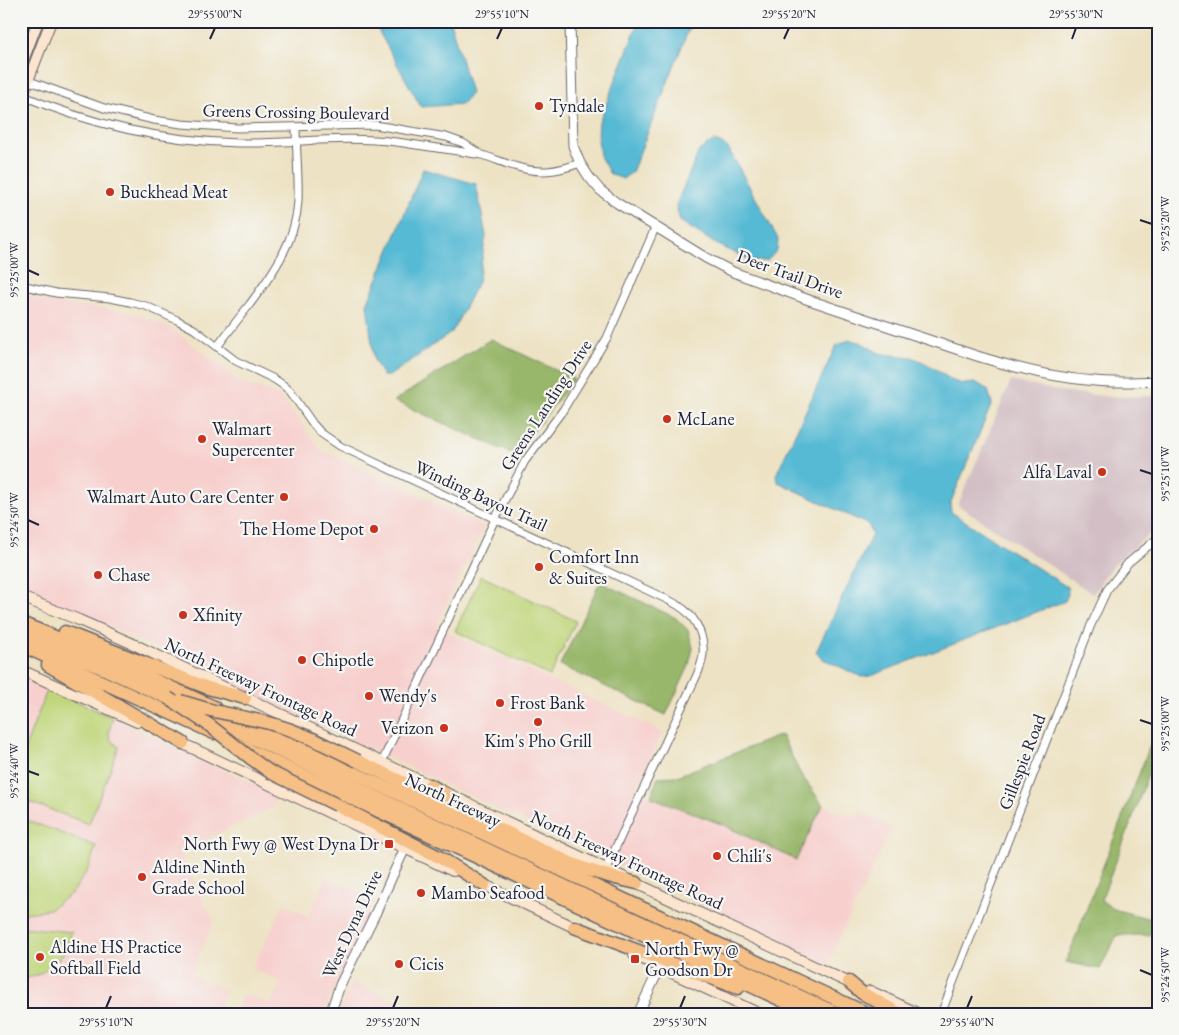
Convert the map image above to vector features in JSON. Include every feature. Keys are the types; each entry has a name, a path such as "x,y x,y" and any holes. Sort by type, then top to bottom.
{"highway":[{"path":"21,623 47,625 208,688 245,698"},
{"name":"North Freeway","path":"21,623 172,688 868,1014"},
{"name":"North Freeway","path":"21,635 107,670 168,698 838,1014"},
{"path":"24,647 45,663 183,743"},
{"path":"24,647 177,716 811,1014"},
{"path":"168,698 291,730 587,870 604,876 637,883"},
{"path":"168,698 209,725 270,772 397,834 484,884"},
{"path":"430,785 526,842"},
{"path":"574,927 747,991 765,992"},
{"path":"849,982 862,993 900,1014"}],"main road":[{"path":"21,66 38,21"},
{"path":"22,97 25,79 51,21"},
{"name":"North Freeway Frontage Road","path":"21,597 79,620 131,644 919,1014"},
{"path":"21,670 183,743 462,876 484,884 760,1014"}],"street":[{"name":"Deer Trail Drive","path":"570,21 574,146 580,163 588,177 600,190 617,203 706,258 733,272 809,300 977,356 1027,370 1093,381 1158,381"},
{"name":"Greens Crossing Boulevard","path":"25,79 97,106 154,120 237,128 339,125 382,126 446,137 463,143 482,155"},
{"name":"Greens Crossing Boulevard","path":"22,97 78,116 124,128 180,138 238,143 371,140 396,142 482,155 532,171 550,172 580,163"},
{"path":"217,346 270,278 280,262 288,243 298,201 296,127"},
{"path":"237,128 238,143"},
{"name":"Greens Landing Drive","path":"382,762 495,519 525,461 563,410 607,338 656,226"},
{"name":"Winding Bayou Trail","path":"21,285 58,293 110,298 146,306 177,320 194,329 236,362 283,385 290,391 313,424 331,440 680,606 689,614 702,636 704,646 703,659 697,676 606,868"},
{"name":"Gillespie Road","path":"941,1014 1091,625 1107,590 1128,563 1158,538"},
{"name":"West Dyna Drive","path":"330,1014 340,985 406,848"},
{"path":"638,1014 660,967"}],"shaded area":[{"path":"21,295 61,304 121,311 144,317 170,328 223,367 234,379 279,396 296,415 321,451 484,526 436,626 663,732 635,790 721,824 796,860 823,805 857,818 860,812 892,827 827,964 231,683 88,617 21,590"},
{"path":"1011,381 1053,390 1110,397 1158,396 1158,527 1121,558 1107,573 1093,594 958,505"},
{"name":"Aldine Ninth Grade School","path":"21,678 51,690 278,795 271,809 179,851 214,921 191,975 226,990 217,1014 21,1014"},
{"path":"327,877 375,900 323,1014 238,1014 240,998 249,996 270,1004 282,982 252,968 284,904 309,916"},
{"path":"352,981 423,1014 339,1014"}],"green space":[{"path":"491,339 574,379 515,455 394,401"},
{"path":"481,576 576,621 550,676 455,631"},
{"path":"600,582 676,618 688,630 693,648 688,668 666,715 560,665"},
{"path":"48,688 113,718 109,730 110,740 119,747 89,824 21,799 21,758"},
{"path":"1158,725 1158,751 1101,900 1113,909 1158,921 1149,935 1117,935 1100,969 1066,962"},
{"path":"781,735 800,773 823,805 796,860 721,824 651,797 658,777 677,776"},
{"path":"21,818 96,846 88,869 73,892 50,909 21,914"},
{"name":"Aldine HS Practice Softball Field","path":"21,927 72,932 65,951 54,964 40,974 21,980"}],"water":[{"path":"373,21 450,21 471,93 462,104 421,107"},
{"path":"639,21 692,21 632,172 623,179 610,174 600,156 599,122"},
{"path":"713,141 728,148 778,239 777,250 767,261 752,261 714,243 680,221 676,205 699,151"},
{"path":"423,169 476,184 486,236 478,282 452,332 389,376 383,376 374,360 367,304"},
{"path":"849,340 860,342 881,354 912,357 929,365 953,381 963,384 977,383 988,390 992,403 950,504 951,512 1067,587 1068,594 1065,601 871,676 862,677 821,658 816,652 872,535 869,525 778,482 776,475 836,346"}],"place":[{"name":"Tyndale","path":"539,106"},
{"name":"Buckhead Meat","path":"110,192"},
{"name":"McLane","path":"667,419"},
{"name":"Walmart Supercenter","path":"202,439"},
{"name":"Alfa Laval","path":"1102,472"},
{"name":"Walmart Auto Care Center","path":"284,497"},
{"name":"The Home Depot","path":"374,529"},
{"name":"Comfort Inn & Suites","path":"539,567"},
{"name":"Chase","path":"98,575"},
{"name":"Xfinity","path":"183,615"},
{"name":"Chipotle","path":"302,660"},
{"name":"Wendy's","path":"369,696"},
{"name":"Frost Bank","path":"500,703"},
{"name":"Kim's Pho Grill","path":"538,722"},
{"name":"Verizon","path":"444,728"},
{"name":"North Fwy @ West Dyna Dr","path":"389,844"},
{"name":"Chili's","path":"717,856"},
{"name":"Aldine Ninth Grade School","path":"142,877"},
{"name":"Mambo Seafood","path":"421,893"},
{"name":"Aldine HS Practice Softball Field","path":"40,957"},
{"name":"North Fwy @ Goodson Dr","path":"635,959"},
{"name":"Cicis","path":"399,964"}]}
